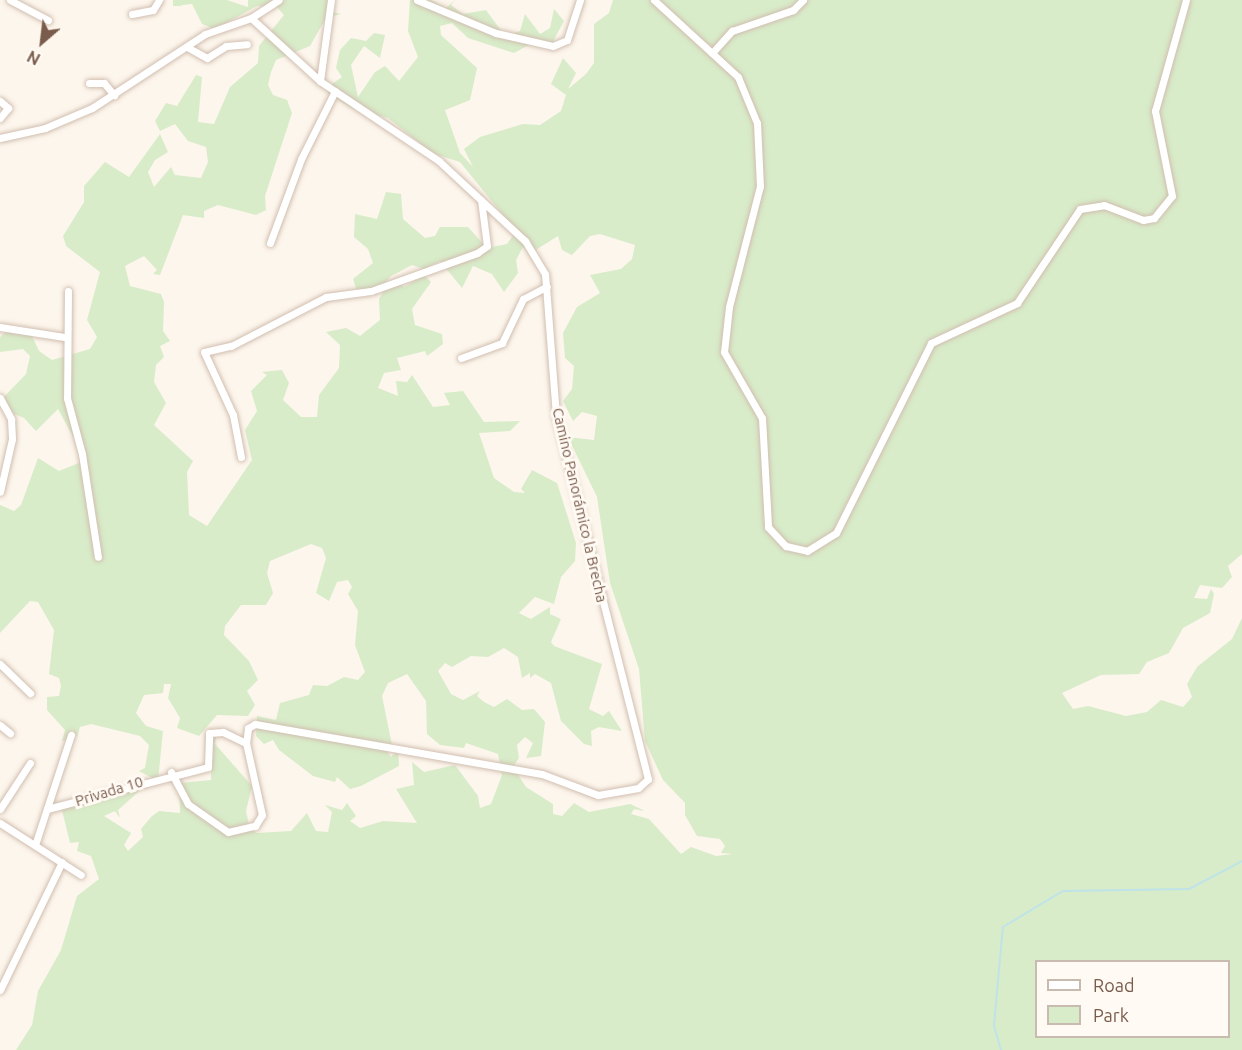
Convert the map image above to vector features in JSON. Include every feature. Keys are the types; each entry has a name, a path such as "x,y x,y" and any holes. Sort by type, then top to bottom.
{"street":[{"path":"10,0 48,20"},
{"path":"132,14 153,10 159,0"},
{"path":"0,138 45,128 114,95 204,34 251,18 279,0"},
{"path":"320,81 331,0"},
{"path":"417,0 496,33 553,46 567,40 580,0"},
{"path":"654,0 738,77 757,123 760,186 723,339 728,362 762,418 765,509 776,539 807,551 828,542 931,343 1017,303 1080,209 1104,206 1125,216 1154,218 1172,196 1155,111 1186,0"},
{"path":"712,53 732,31 793,10 803,0"},
{"name":"Camino Panorámico la Brecha","path":"246,743 248,728 272,724 542,774 603,796 638,788 648,779 556,416 546,286 525,241 439,161 320,81 251,18"},
{"path":"187,47 207,58 226,46 247,44"},
{"path":"89,83 104,83 114,95"},
{"path":"270,243 301,159 335,91"},
{"path":"0,101 8,108 0,118"},
{"path":"241,457 233,415 204,352 231,346 326,297 371,291 477,253 488,239 481,200"},
{"path":"461,358 502,343 523,299 546,286"},
{"path":"68,291 64,337 67,398 82,453 98,557"},
{"path":"0,327 64,337"},
{"path":"0,398 11,419 12,438 0,492"},
{"path":"0,664 30,693"},
{"path":"0,725 10,733"},
{"name":"Privada 10","path":"47,809 171,772 208,767 208,733 223,732 246,743"},
{"name":"Privada 10","path":"35,845 71,735"},
{"path":"171,772 188,804 205,819 228,832 249,829 262,815 246,743"},
{"path":"0,809 30,763"},
{"path":"0,823 81,875"},
{"path":"0,990 62,862"}],"green space":[{"path":"173,0 227,0 248,7 248,0 329,0 328,11 341,14 326,18 310,46 276,60 271,72 268,85 273,95 287,100 292,113 265,196 266,210 256,215 218,205 204,211 204,218 183,215 160,275 153,274 157,270 144,256 125,266 130,286 161,294 164,302 163,331 170,341 160,346 164,357 156,365 154,382 166,403 154,425 193,461 187,472 189,515 207,526 252,460 245,430 257,411 251,391 267,375 262,372 282,370 289,383 283,400 301,417 317,417 319,395 339,368 340,345 326,332 346,328 360,336 380,320 379,299 386,287 395,279 404,287 424,275 431,282 412,309 415,325 442,334 443,344 427,356 425,351 397,358 401,370 384,373 378,388 398,396 396,381 407,382 412,375 433,407 450,405 444,393 463,391 484,422 520,421 510,431 479,433 494,478 514,492 525,493 521,489 532,470 557,483 576,543 575,561 561,577 554,604 535,597 519,613 531,619 550,607 550,614 561,619 551,642 554,646 602,664 589,709 603,716 609,711 622,731 599,727 591,731 592,746 584,744 561,721 551,683 535,674 530,678 530,673 522,678 518,657 504,648 488,657 471,656 452,667 445,663 438,671 451,694 463,700 480,691 477,696 494,707 507,699 522,710 534,709 545,722 541,756 526,758 533,743 525,737 517,745 519,758 513,767 526,787 553,804 553,814 562,816 574,803 589,812 630,804 645,811 634,809 631,814 649,819 681,854 691,847 716,856 733,854 721,853 725,846 720,839 697,836 685,815 685,803 663,780 645,741 639,669 610,583 597,497 568,437 594,440 597,416 582,412 573,421 563,401 572,389 574,366 565,358 563,333 577,307 600,293 590,275 621,269 632,259 635,245 600,234 590,236 572,255 562,250 558,236 534,251 523,247 516,260 518,273 504,292 492,274 473,266 462,288 440,261 424,269 412,265 391,276 376,295 358,294 353,279 373,263 368,249 354,237 355,214 377,219 386,192 401,194 403,219 425,238 435,236 440,227 468,227 487,248 507,244 516,231 460,162 432,153 388,118 351,108 329,94 326,88 342,77 336,68 340,50 351,38 366,41 374,33 385,35 380,58 364,46 351,65 358,97 375,72 385,66 399,81 418,57 408,31 410,0 431,0 446,8 455,0 451,5 463,14 486,10 505,36 520,31 525,14 540,34 550,28 554,9 564,21 550,47 529,45 514,53 468,38 452,23 440,26 441,35 477,68 470,100 445,110 460,153 473,167 464,149 480,137 523,124 540,125 561,111 566,95 551,84 563,58 576,73 568,89 586,74 594,63 594,24 609,13 613,0 1242,0 1242,554 1228,566 1232,577 1222,588 1200,585 1194,598 1207,599 1211,589 1214,594 1210,613 1183,628 1169,653 1147,662 1139,674 1101,675 1062,693 1073,709 1088,706 1126,716 1147,712 1161,700 1183,707 1192,697 1187,684 1197,667 1232,639 1242,618 1242,1050 16,1050 32,1025 38,991 61,950 77,896 99,879 91,856 77,851 79,842 70,843 61,806 144,779 146,785 118,810 120,818 115,811 104,816 131,833 124,845 128,851 143,837 141,829 159,811 180,813 179,783 211,780 211,744 217,732 215,744 252,786 246,811 250,830 257,833 291,831 307,813 316,831 328,832 332,812 325,805 342,810 347,803 356,816 350,821 360,828 383,821 417,823 396,789 414,785 412,762 424,772 455,765 478,796 480,808 491,804 502,775 498,754 466,743 464,748 440,745 427,734 426,701 407,674 388,683 382,696 392,745 388,753 391,757 398,750 399,766 361,786 350,789 337,777 335,782 313,776 279,750 273,740 264,744 256,736 257,716 276,720 280,703 309,695 313,685 327,686 344,677 358,680 365,672 355,645 358,611 348,594 352,587 348,580 337,582 329,601 316,593 326,558 322,548 311,544 270,561 267,573 273,593 266,605 241,605 225,626 224,635 249,661 258,680 247,691 255,705 248,716 217,715 199,736 177,728 180,718 168,698 171,684 164,684 163,693 144,695 136,713 146,726 163,731 158,781 139,771 145,768 149,745 140,736 91,724 80,727 77,737 72,729 68,740 62,741 65,730 47,710 47,697 59,696 61,686 59,678 49,674 54,630 38,602 30,601 0,633 0,505 14,511 21,505 38,458 59,471 79,463 82,453 58,409 36,431 24,418 2,409 1,400 26,374 30,356 23,349 0,352 0,337 13,326 32,336 39,351 52,360 90,349 97,337 87,320 100,272 66,246 63,236 84,202 84,186 105,162 129,177 160,134 168,152 155,160 148,172 154,187 171,167 175,175 201,178 208,162 206,147 188,141 175,124 160,131 155,121 166,103 177,106 196,75 202,77 198,122 214,124 230,87 258,63 259,46 284,15 277,7 257,6 215,29 202,24 192,4 173,6"}],"waterway":[{"path":"1001,1050 994,1025 1003,927 1063,891 1189,889 1242,861"}]}
